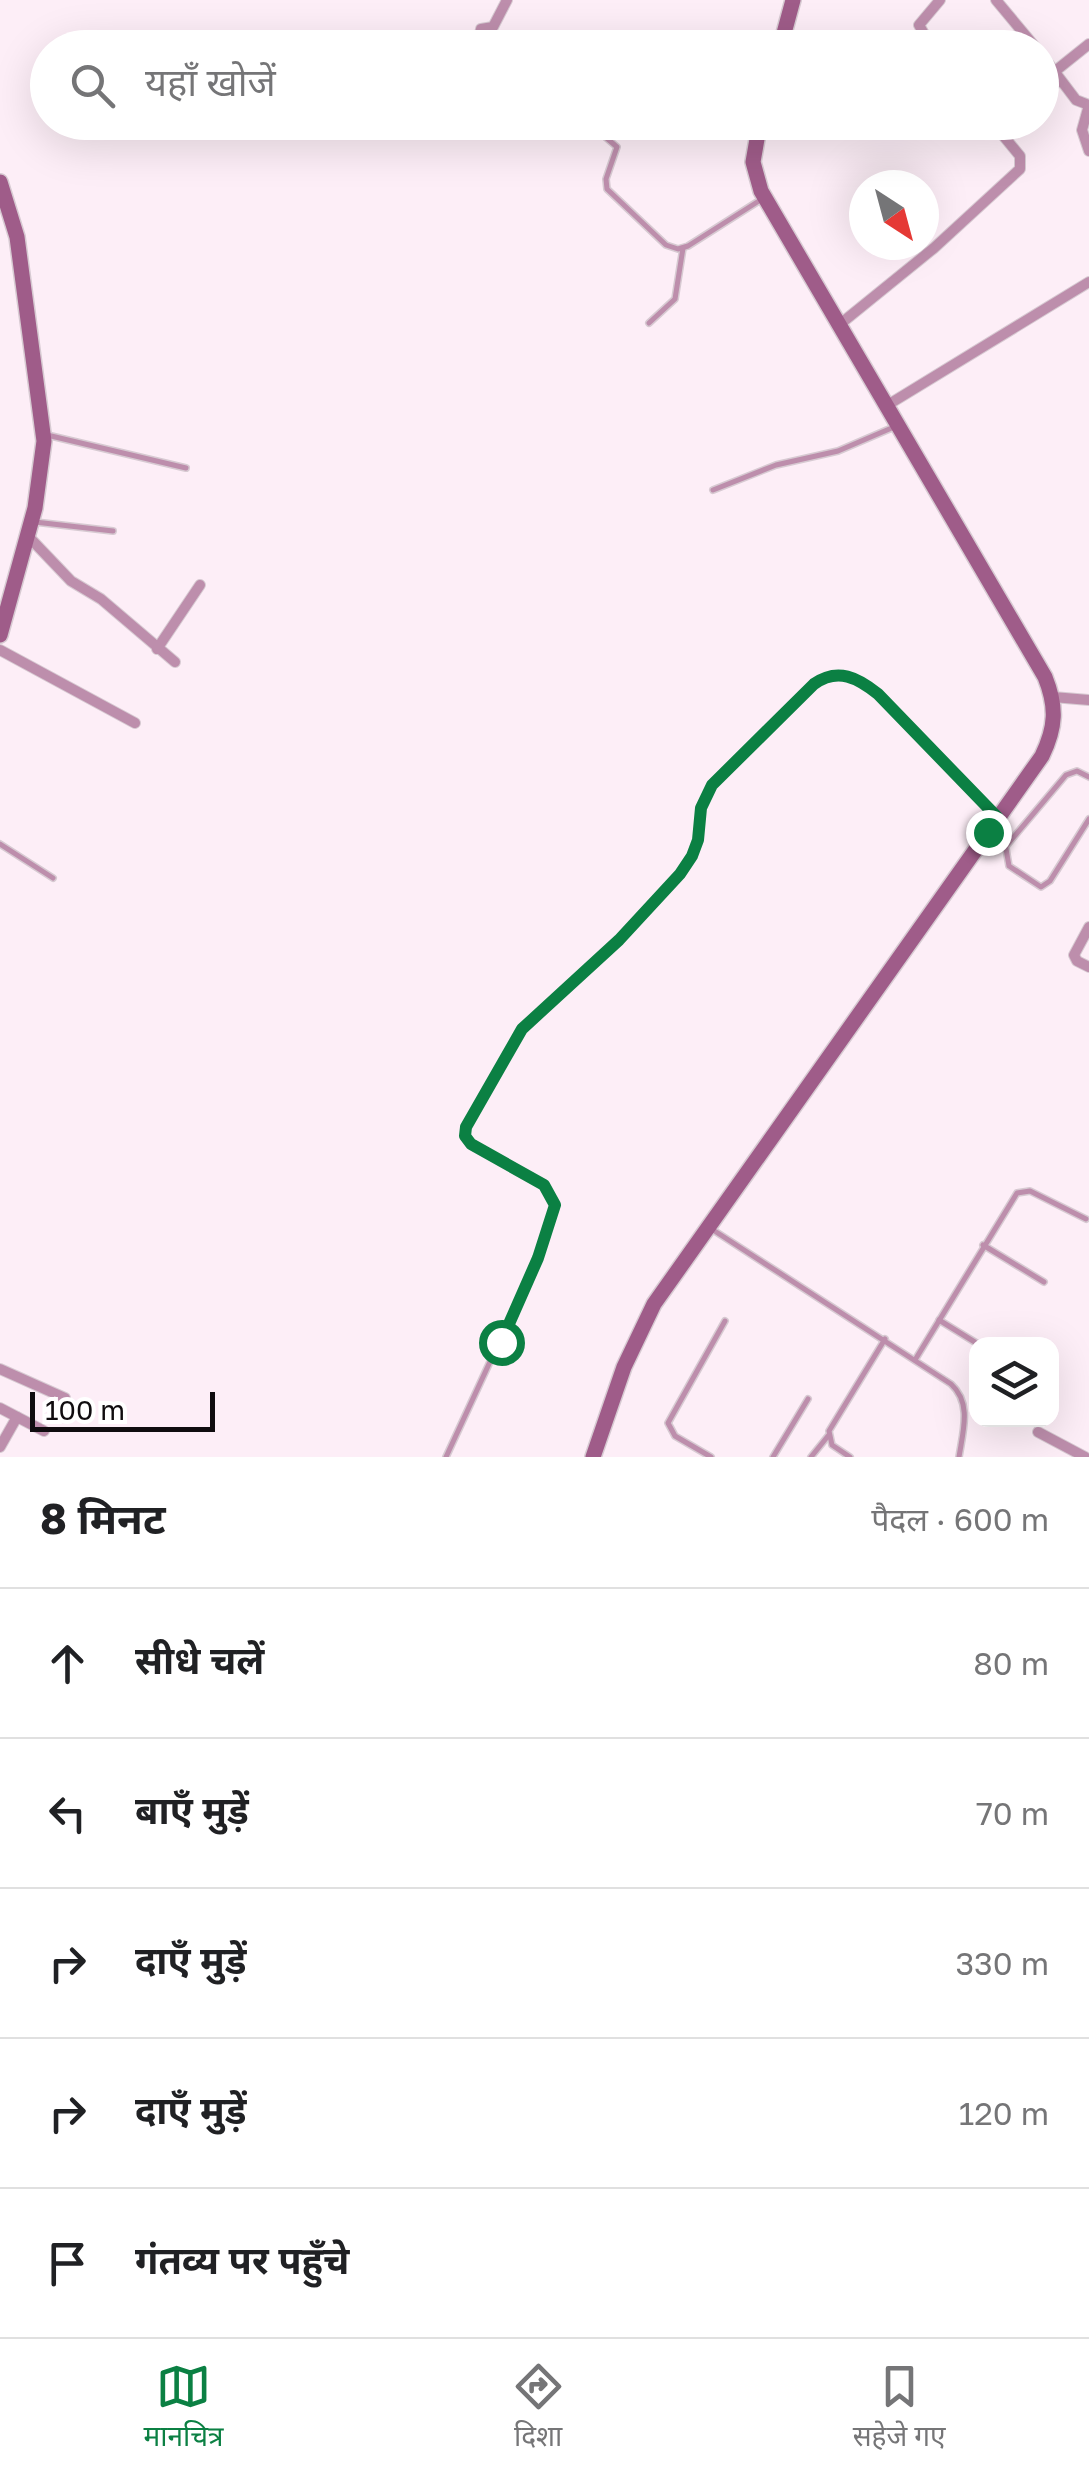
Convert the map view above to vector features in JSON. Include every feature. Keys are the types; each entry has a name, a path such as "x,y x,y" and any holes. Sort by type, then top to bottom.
{"street":[{"path":"481,30 494,27 507,0"},
{"path":"785,30 793,0"},
{"path":"922,30 919,25 940,0"},
{"path":"1015,0 1000,4 1021,30"},
{"path":"1059,74 1089,44"},
{"path":"1059,78 1080,104 1089,105 1082,130 1089,150"},
{"path":"593,1457 640,1330 708,1226 1042,756 1056,716 1045,677 765,197 753,162 757,140"},
{"path":"839,325 922,258 1020,170 1020,156 1009,140"},
{"path":"0,182 18,237 44,434 30,529 1,625"},
{"path":"886,406 1089,282"},
{"path":"30,529 64,574 175,662"},
{"path":"157,649 200,585"},
{"path":"0,650 135,723"},
{"path":"1053,697 1089,700"},
{"path":"1089,927 1074,954 1077,961 1089,967"},
{"path":"0,1369 64,1398"},
{"path":"0,1408 44,1431"},
{"path":"0,1446 17,1417"},
{"path":"1038,1432 1085,1457"}],"lane":[{"path":"610,140 617,146 606,179 610,194 666,245 683,248 765,197"},
{"path":"648,322 675,300 683,248"},
{"path":"713,490 776,466 838,450 896,425"},
{"path":"44,434 186,468"},
{"path":"30,529 112,531"},
{"path":"446,1457 538,1258 555,1205 544,1185 471,1144 465,1136 466,1127 522,1029 619,940 680,874 698,840 701,808 712,785 814,684 841,675 860,681 878,694 993,825 1006,846 1009,866 1038,886 1044,886 1089,819"},
{"path":"1006,846 1066,775 1076,772 1089,777"},
{"path":"0,844 53,878"},
{"path":"915,1360 1012,1198 1024,1191 1037,1194 1086,1220"},
{"path":"708,1226 951,1384 962,1398 965,1420 959,1457"},
{"path":"983,1246 1044,1282"},
{"path":"939,1320 969,1338"},
{"path":"711,1457 675,1436 668,1423 725,1321"},
{"path":"811,1457 828,1436 885,1339"},
{"path":"773,1457 808,1399"},
{"path":"828,1436 832,1446 850,1457"}],"route":[{"path":"501,1342 538,1258 555,1205 544,1185 471,1144 464,1132 522,1029 619,940 680,874 698,840 701,808 712,785 814,684 826,677 851,676 878,694 998,818 988,832"}]}
